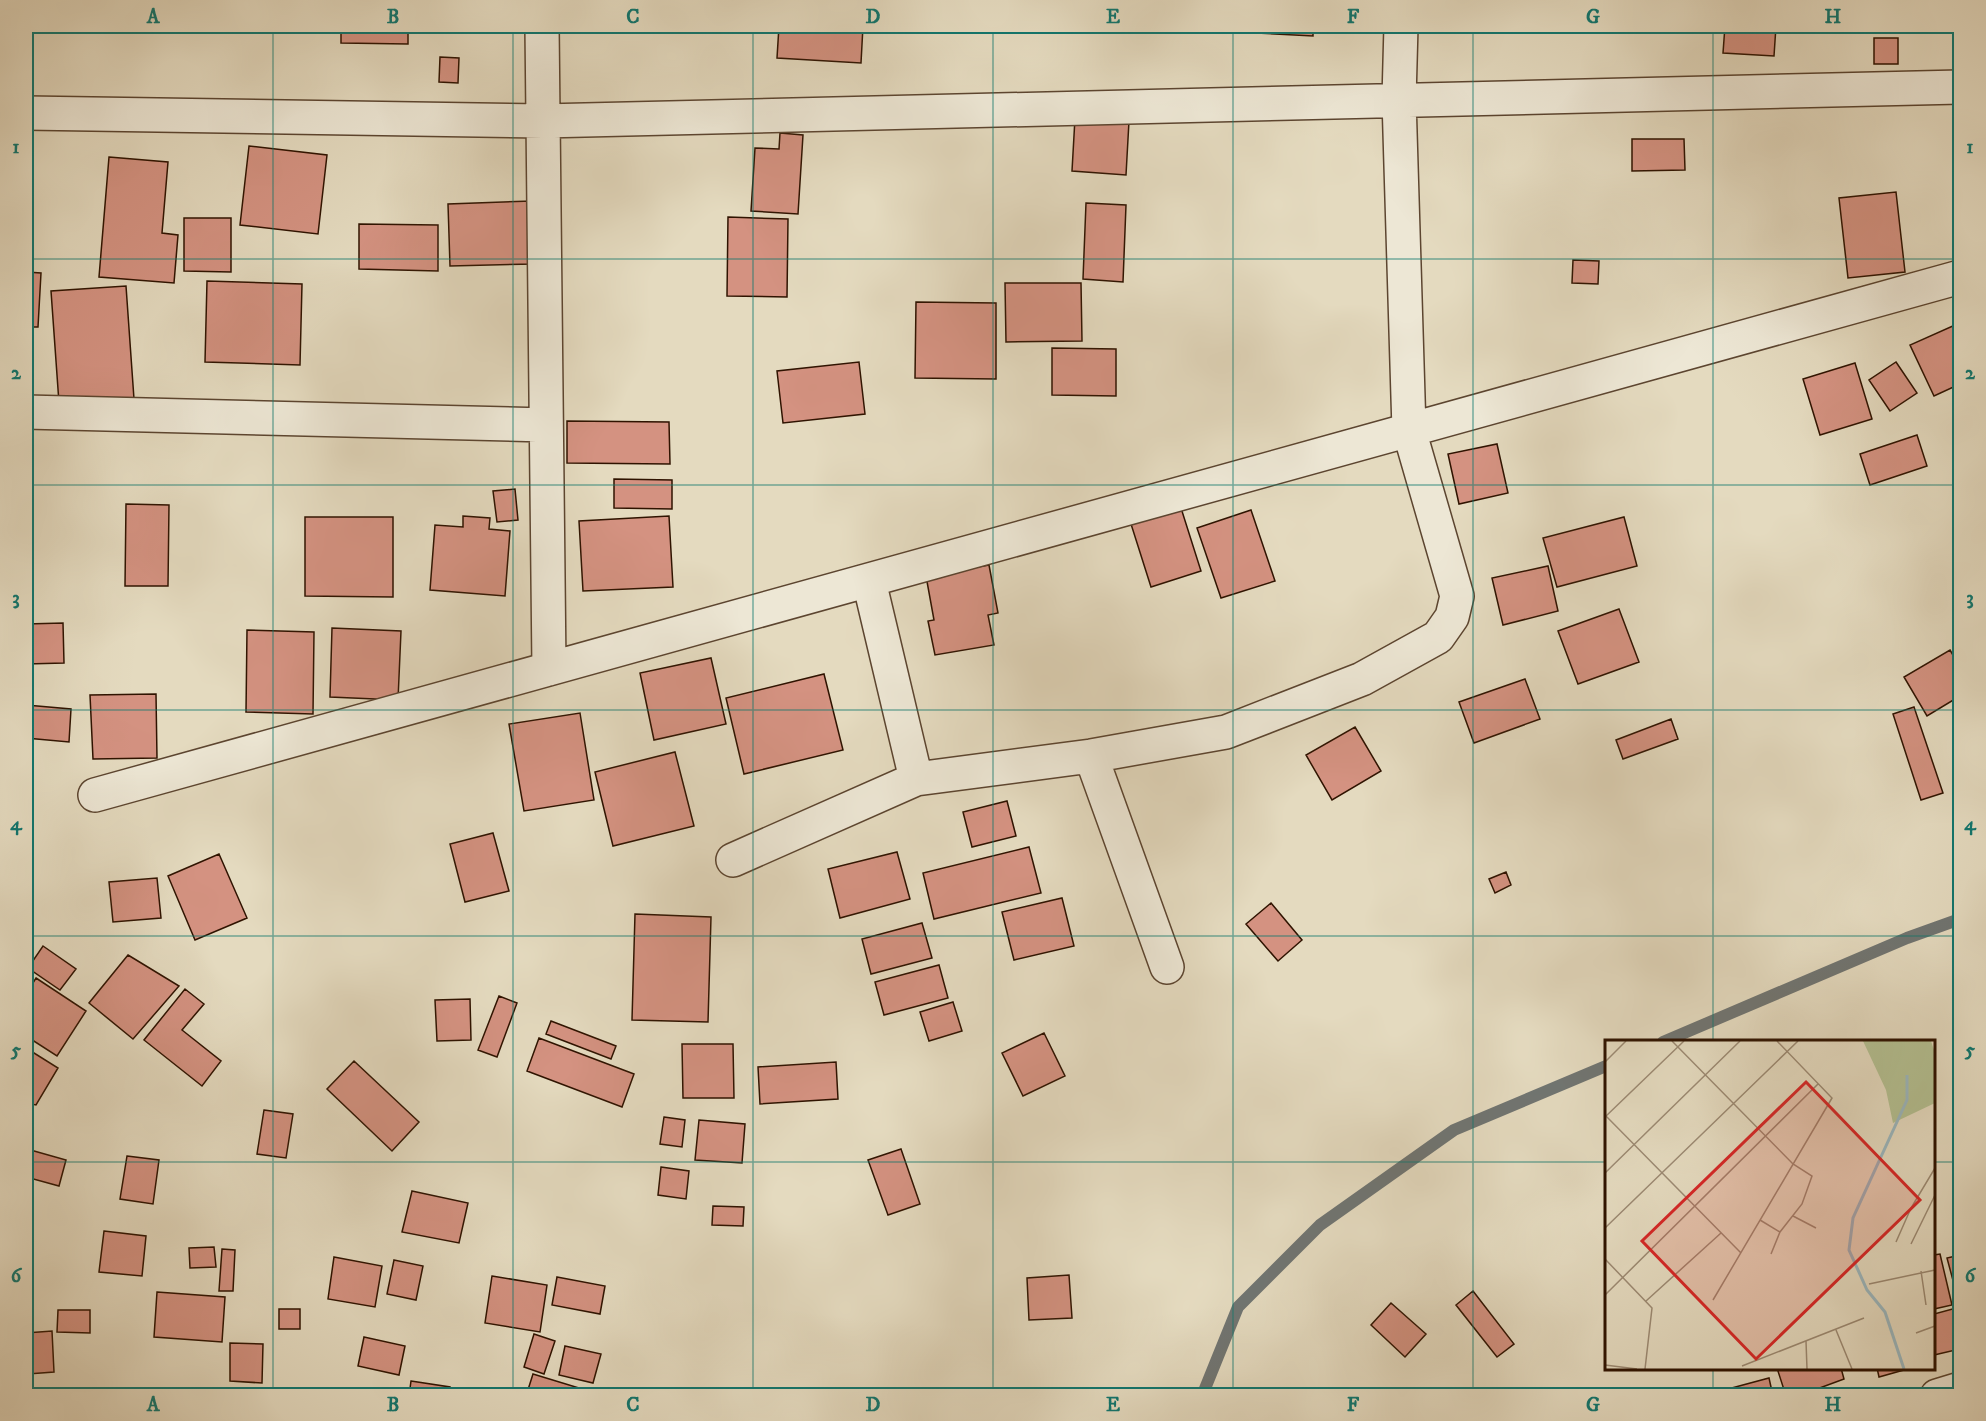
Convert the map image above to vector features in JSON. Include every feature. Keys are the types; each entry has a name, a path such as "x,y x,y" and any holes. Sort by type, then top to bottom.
{"street":[{"path":"542,26 549,669"},
{"path":"733,860 916,779 1091,756 1226,732 1362,679 1438,637 1452,617 1457,596 1408,430 1399,99 1401,26"},
{"path":"26,113 543,121 1960,87"},
{"path":"95,795 1960,277"},
{"path":"26,412 546,425"},
{"path":"869,580 916,779"},
{"path":"1091,756 1167,967"},
{"path":"1937,1395 1960,1389"}],"building":[{"path":"341,26 408,26 408,44 341,43"},
{"path":"779,26 863,26 861,63 777,58"},
{"path":"1236,26 1313,26 1313,36 1236,32"},
{"path":"1725,26 1776,26 1774,56 1723,53"},
{"path":"1874,38 1898,38 1898,64 1874,64"},
{"path":"440,57 459,58 458,83 439,82"},
{"path":"1075,118 1129,121 1126,175 1072,171"},
{"path":"780,133 803,135 798,214 751,211 755,148 779,149"},
{"path":"1632,139 1684,139 1685,170 1632,171"},
{"path":"249,146 327,155 318,234 240,225"},
{"path":"109,157 168,162 162,233 178,235 174,283 99,277"},
{"path":"1896,192 1905,272 1848,278 1839,198"},
{"path":"532,201 534,264 450,266 448,204"},
{"path":"1086,203 1126,205 1123,282 1083,279"},
{"path":"728,217 788,219 787,297 727,296"},
{"path":"184,218 231,218 231,272 184,271"},
{"path":"359,224 438,225 438,271 359,269"},
{"path":"1573,260 1599,261 1598,284 1572,283"},
{"path":"26,272 41,273 38,327 26,327"},
{"path":"207,281 302,284 300,365 205,362"},
{"path":"1005,283 1081,283 1082,341 1006,342"},
{"path":"126,286 134,399 59,403 51,291"},
{"path":"916,302 996,303 996,379 915,378"},
{"path":"1955,325 1960,336 1960,384 1934,396 1910,345"},
{"path":"1052,348 1116,349 1116,396 1052,395"},
{"path":"859,362 865,414 783,423 777,371"},
{"path":"1896,362 1917,393 1890,411 1869,380"},
{"path":"1855,363 1872,419 1820,435 1803,379"},
{"path":"567,421 669,422 670,464 567,463"},
{"path":"1917,435 1927,466 1870,485 1860,454"},
{"path":"1497,444 1508,493 1459,504 1448,454"},
{"path":"614,479 672,480 672,509 614,508"},
{"path":"515,489 518,520 497,522 493,491"},
{"path":"126,504 169,505 168,586 125,586"},
{"path":"1181,508 1201,571 1151,587 1131,524"},
{"path":"1251,510 1275,581 1221,598 1197,528"},
{"path":"463,516 490,518 489,529 510,531 505,596 430,590 435,525 463,527"},
{"path":"669,516 673,587 583,591 579,521"},
{"path":"305,517 393,517 393,597 305,596"},
{"path":"1624,517 1637,566 1557,587 1543,538"},
{"path":"989,565 998,613 988,615 994,645 935,655 928,621 934,620 926,576"},
{"path":"1548,566 1558,611 1503,625 1492,578"},
{"path":"1619,609 1639,662 1578,684 1558,631"},
{"path":"63,623 64,663 26,664 26,624"},
{"path":"332,628 401,631 398,700 330,697"},
{"path":"247,630 314,632 313,714 246,712"},
{"path":"1950,650 1960,667 1960,696 1927,716 1904,677"},
{"path":"711,658 726,724 654,740 640,673"},
{"path":"824,674 843,750 744,774 726,698"},
{"path":"1525,679 1540,719 1474,743 1459,702"},
{"path":"156,694 157,758 93,759 90,695"},
{"path":"26,705 71,709 69,742 26,738"},
{"path":"1914,707 1943,793 1921,800 1893,714"},
{"path":"580,713 594,800 524,811 509,724"},
{"path":"1671,719 1678,739 1623,759 1616,740"},
{"path":"1355,727 1381,771 1332,800 1306,755"},
{"path":"675,752 694,826 613,846 595,772"},
{"path":"1007,801 1016,836 972,847 963,812"},
{"path":"493,833 509,891 465,902 450,844"},
{"path":"1029,847 1041,893 934,919 923,873"},
{"path":"897,852 910,899 840,918 828,869"},
{"path":"219,854 247,918 195,940 168,876"},
{"path":"1506,872 1511,885 1495,893 1489,879"},
{"path":"157,878 161,918 113,922 109,882"},
{"path":"1062,898 1074,946 1014,960 1002,912"},
{"path":"1271,903 1302,940 1278,961 1246,924"},
{"path":"635,914 711,917 708,1022 632,1020"},
{"path":"922,923 932,958 871,974 862,939"},
{"path":"43,946 76,969 60,990 28,968"},
{"path":"128,955 179,986 133,1039 89,1003"},
{"path":"939,965 948,998 884,1015 875,982"},
{"path":"36,978 86,1011 57,1056 26,1036 26,994"},
{"path":"185,989 204,1004 182,1030 221,1061 202,1086 144,1040"},
{"path":"499,996 517,1003 497,1057 478,1050"},
{"path":"470,999 471,1040 437,1041 435,1000"},
{"path":"953,1002 962,1031 929,1041 920,1012"},
{"path":"551,1021 616,1046 611,1059 546,1034"},
{"path":"1044,1033 1065,1076 1023,1096 1002,1053"},
{"path":"539,1038 634,1074 622,1107 527,1071"},
{"path":"682,1044 733,1044 734,1098 683,1098"},
{"path":"26,1048 58,1068 36,1105 26,1103"},
{"path":"354,1061 419,1122 392,1151 327,1089"},
{"path":"836,1062 838,1099 760,1104 758,1067"},
{"path":"264,1110 293,1114 286,1158 257,1154"},
{"path":"664,1117 685,1120 682,1147 660,1144"},
{"path":"699,1120 745,1124 742,1163 695,1160"},
{"path":"27,1149 66,1160 59,1186 26,1177"},
{"path":"901,1149 920,1204 888,1215 868,1160"},
{"path":"127,1156 159,1160 153,1204 120,1199"},
{"path":"661,1167 689,1171 686,1199 658,1195"},
{"path":"412,1191 468,1203 459,1243 402,1232"},
{"path":"713,1206 744,1207 743,1226 712,1225"},
{"path":"104,1231 146,1236 142,1276 99,1272"},
{"path":"214,1247 216,1267 190,1268 189,1248"},
{"path":"222,1249 235,1250 233,1291 219,1291"},
{"path":"1940,1254 1952,1305 1935,1309 1935,1255"},
{"path":"1960,1255 1960,1303 1959,1303 1947,1258"},
{"path":"334,1257 382,1266 375,1307 328,1299"},
{"path":"394,1260 423,1266 416,1300 387,1294"},
{"path":"1069,1275 1072,1318 1029,1320 1027,1278"},
{"path":"492,1276 547,1285 540,1332 485,1323"},
{"path":"557,1277 605,1286 600,1314 552,1305"},
{"path":"1473,1291 1514,1344 1497,1357 1456,1305"},
{"path":"157,1292 225,1297 222,1342 154,1337"},
{"path":"1391,1303 1426,1334 1405,1357 1371,1325"},
{"path":"1960,1307 1960,1349 1935,1355 1935,1314"},
{"path":"279,1309 300,1309 300,1329 279,1329"},
{"path":"58,1310 90,1310 90,1333 57,1332"},
{"path":"52,1331 54,1372 28,1374 26,1333"},
{"path":"534,1334 555,1341 544,1374 524,1367"},
{"path":"364,1337 405,1346 399,1375 358,1366"},
{"path":"230,1343 263,1344 262,1383 230,1381"},
{"path":"565,1346 601,1354 593,1383 559,1375"},
{"path":"1778,1370 1842,1370 1844,1379 1798,1396 1786,1396"},
{"path":"1877,1370 1904,1370 1879,1377"},
{"path":"533,1374 579,1388 577,1396 526,1396"},
{"path":"1769,1378 1773,1396 1714,1396 1713,1393"},
{"path":"411,1381 450,1387 449,1396 409,1396"}],"waterway":[{"path":"1668,1040 1907,938 1960,919"},
{"path":"1202,1396 1238,1307 1320,1225 1454,1130 1605,1066"}]}
